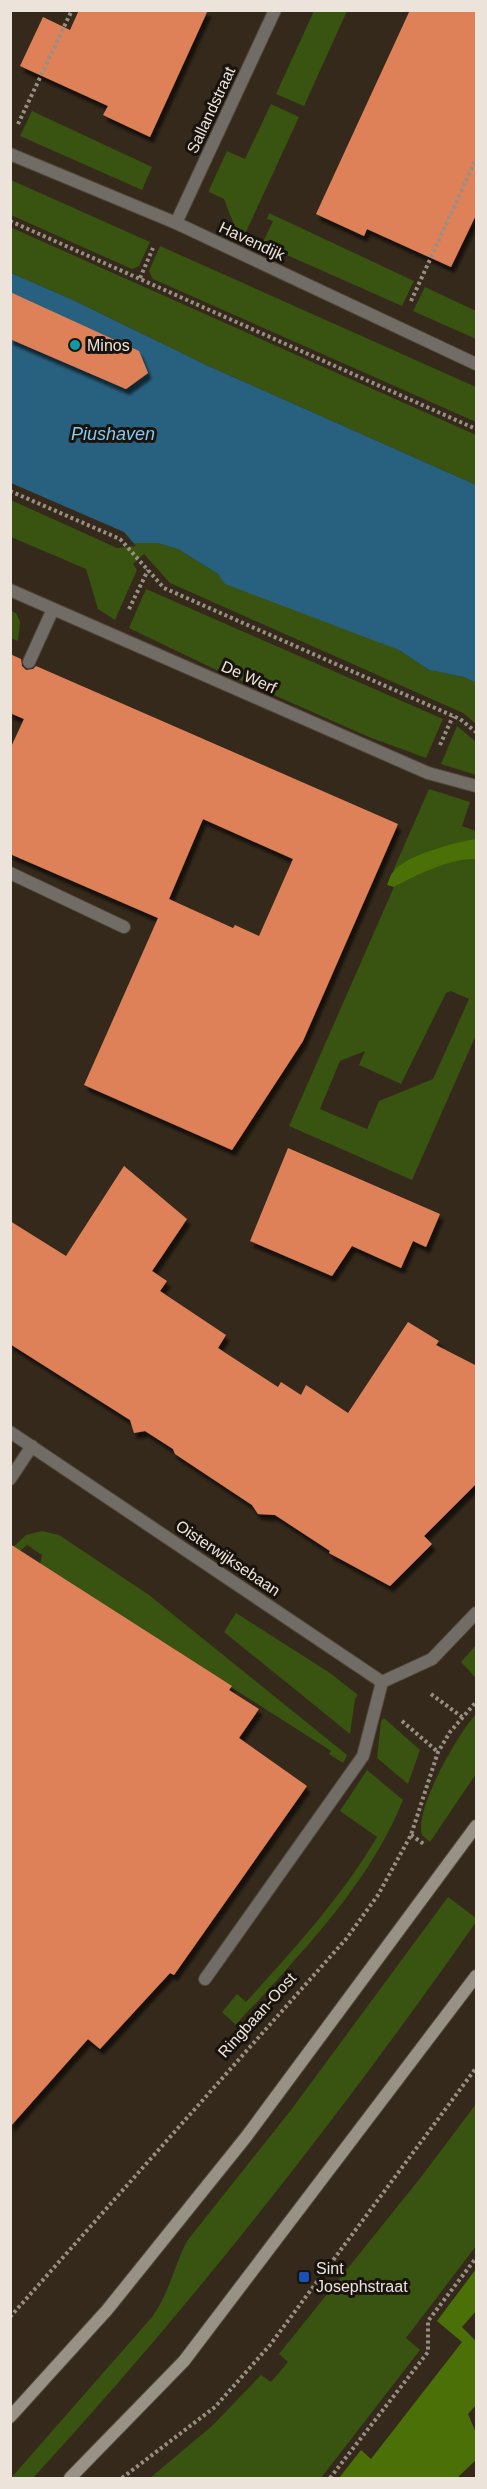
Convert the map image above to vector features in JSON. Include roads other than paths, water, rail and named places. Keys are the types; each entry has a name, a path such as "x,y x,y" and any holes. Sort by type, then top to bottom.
{"main road":[{"path":"10,2417 107,2310 246,2138 477,1826"},
{"path":"69,2478 184,2361 477,1976"}],"street":[{"name":"Sallandstraat","path":"176,223 275,10"},
{"name":"Havendijk","path":"10,154 176,223 398,329 477,364"},
{"name":"De Werf","path":"10,590 428,773 477,786"},
{"path":"29,662 53,609"},
{"path":"10,873 124,927"},
{"name":"Oisterwijksebaan","path":"10,1432 382,1682"},
{"path":"10,1479 32,1446"},
{"path":"205,1979 363,1756 382,1682 432,1659 477,1613"}],"water":[{"name":"Piushaven","path":"11,273 73,300 206,365 476,485 476,683 464,677 429,670 399,650 225,584 218,574 178,549 157,543 133,543 11,500"}],"place":[{"name":"Minos","path":"75,345"},
{"name":"Sint Josephstraat","path":"304,2277"}]}
